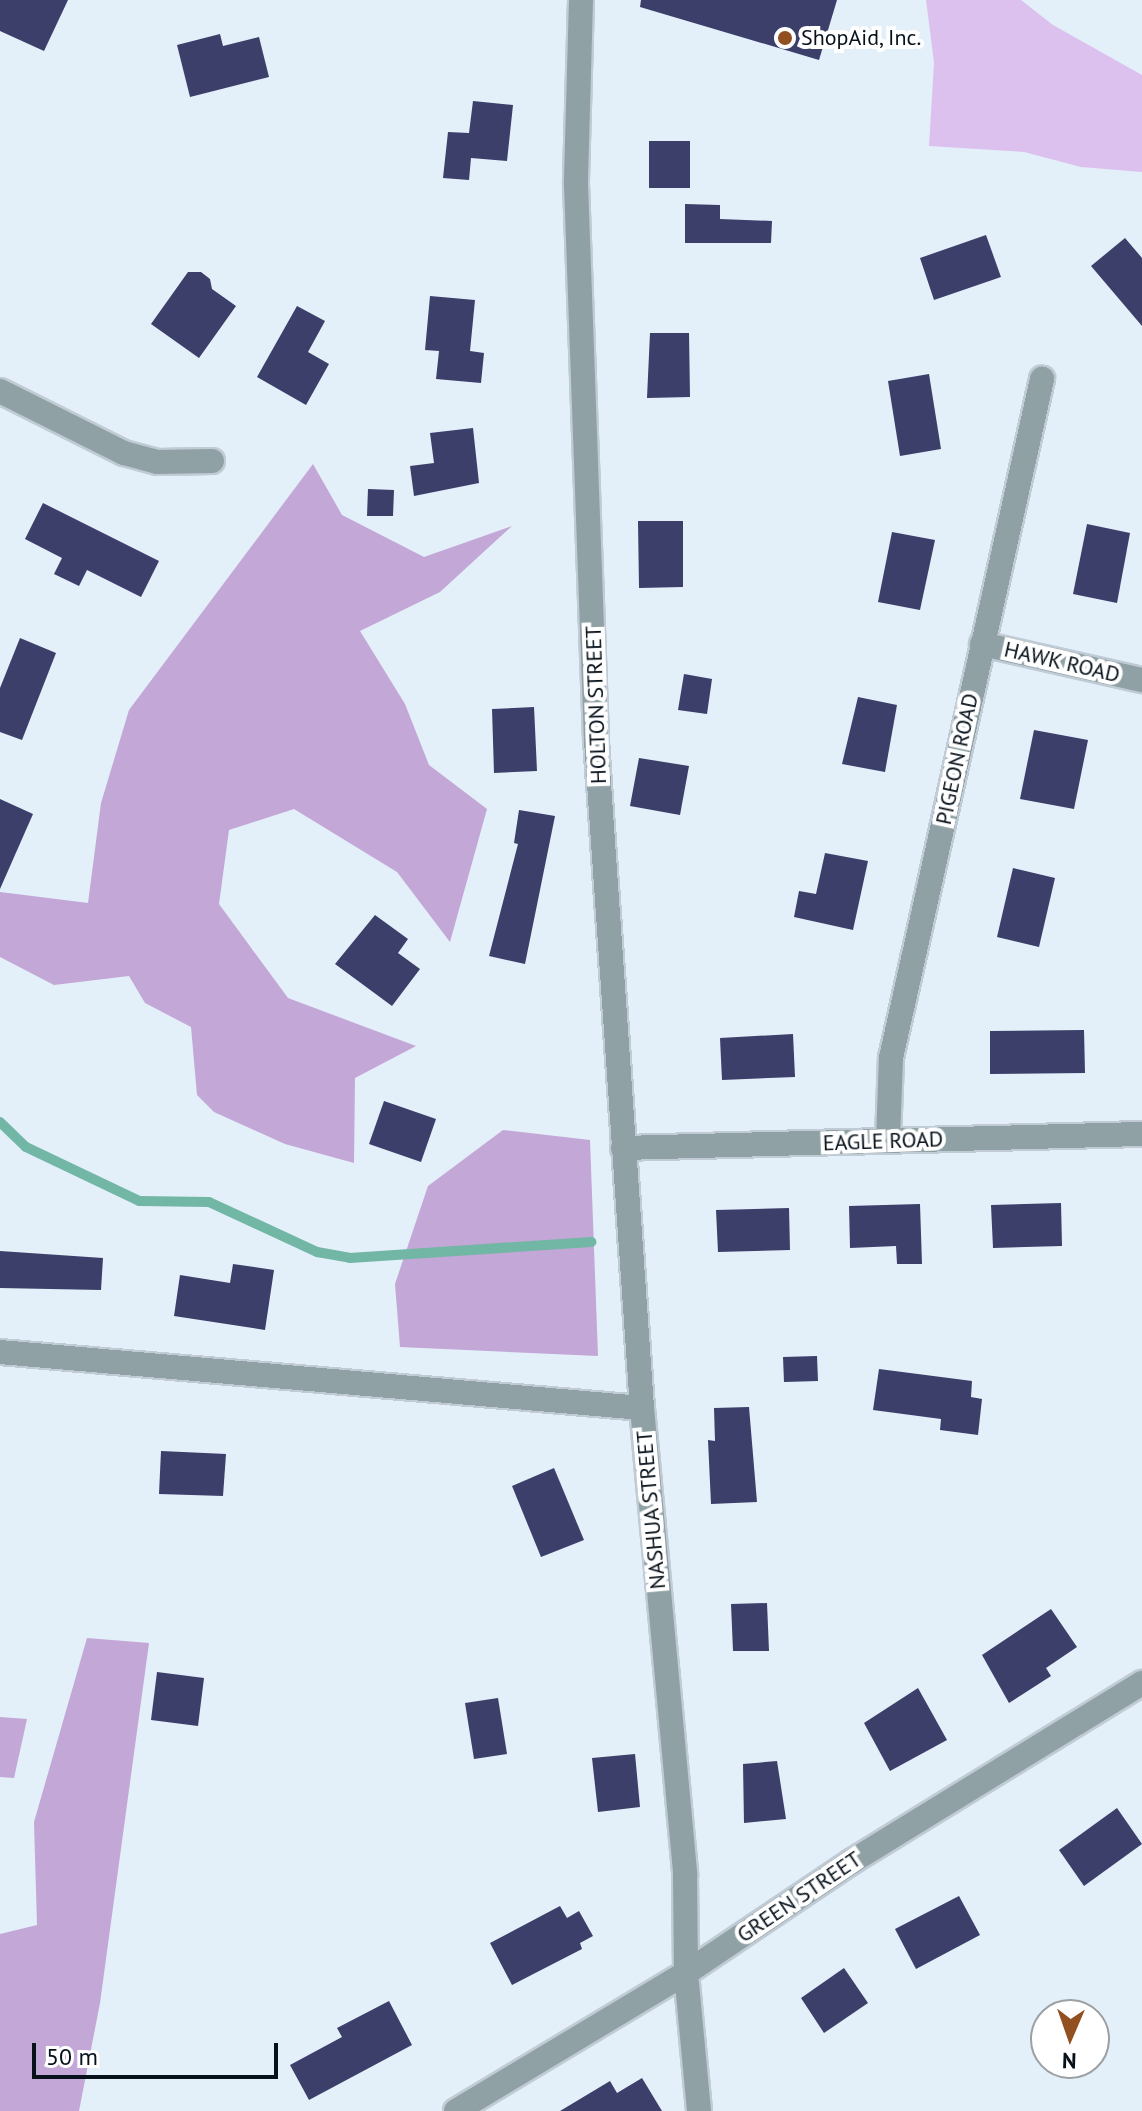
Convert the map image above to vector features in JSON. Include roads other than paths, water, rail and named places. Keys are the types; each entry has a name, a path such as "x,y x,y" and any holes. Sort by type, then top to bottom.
{"street":[{"name":"HOLTON STREET","path":"581,0 576,195 595,724 642,1408"},
{"name":"PIGEON ROAD","path":"888,1140 891,1058 1042,379"},
{"path":"2,399 124,453 158,462 212,461"},
{"name":"HAWK ROAD","path":"982,644 1142,680"},
{"name":"EAGLE ROAD","path":"623,1148 1142,1134"},
{"name":"NASHUA STREET","path":"0,1352 642,1408 685,1875 686,1973 699,2111"},
{"name":"GREEN STREET","path":"456,2111 686,1973 851,1862 1142,1683"}],"waterway":[{"path":"0,1122 26,1147 139,1201 209,1202 317,1252 350,1258 591,1242"}],"place":[{"name":"ShopAid, Inc.","path":"785,38"}]}
